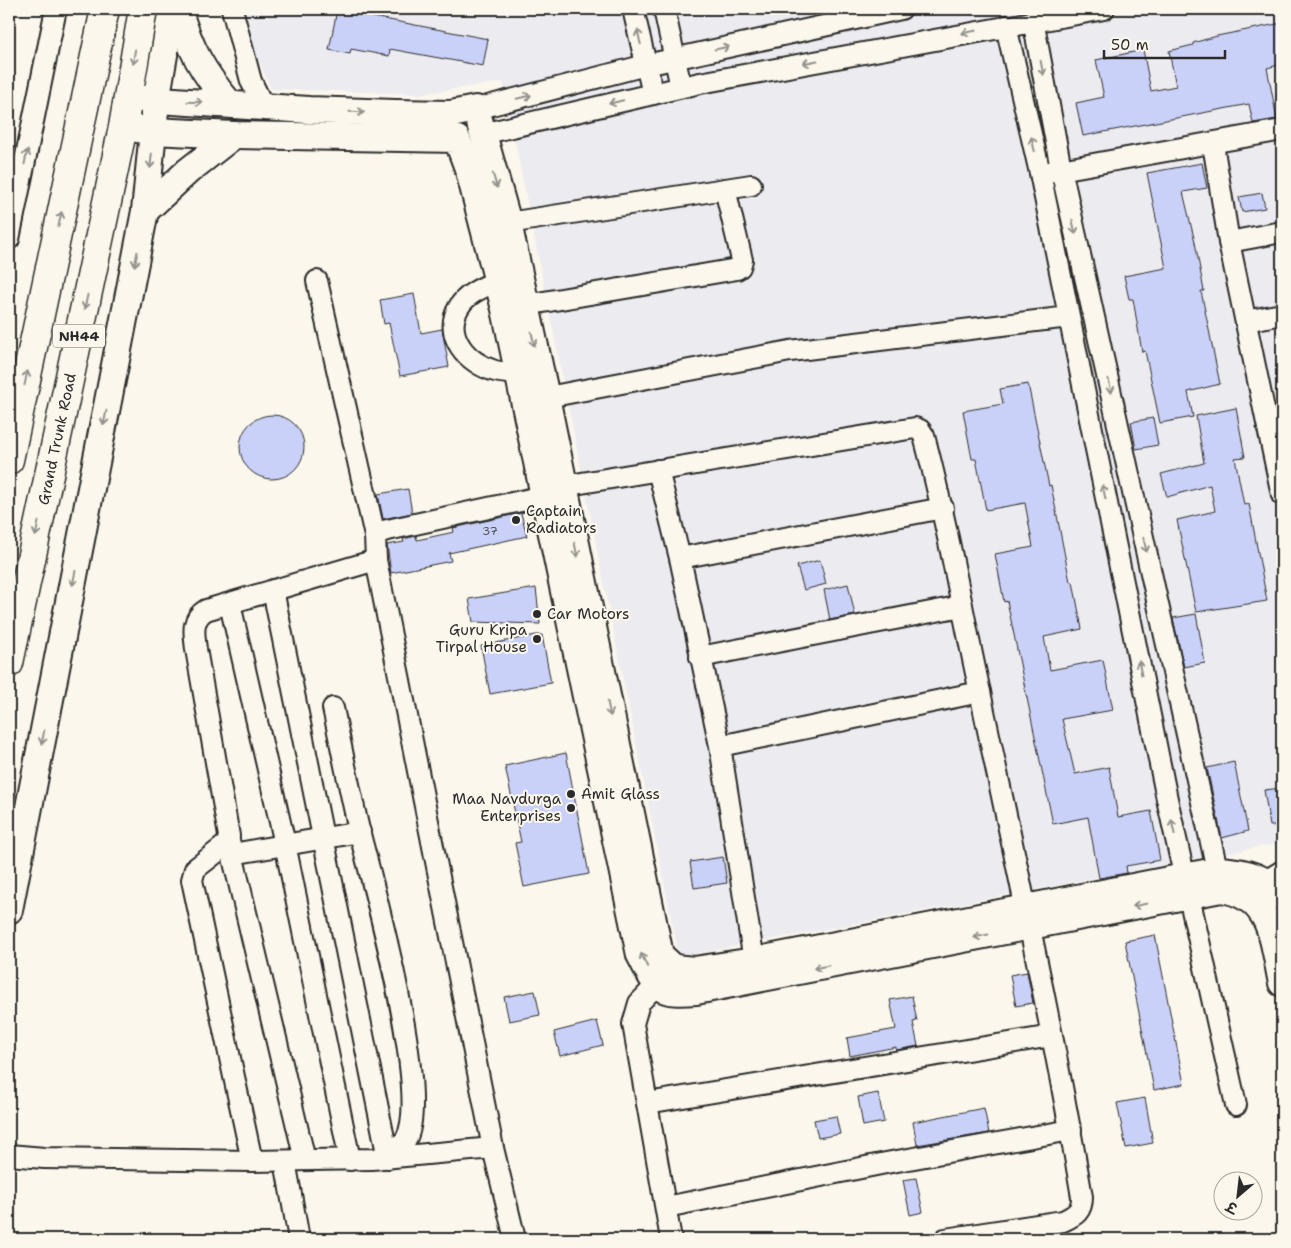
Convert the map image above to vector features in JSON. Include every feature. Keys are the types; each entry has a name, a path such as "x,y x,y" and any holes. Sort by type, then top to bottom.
{"highway":[{"name":"NH44","path":"9,460 105,9"},
{"name":"Grand Trunk Road","path":"9,663 129,98 143,9"}],"main road":[{"path":"9,910 145,211 156,101 172,9"},
{"path":"178,9 195,58 206,76 229,103"},
{"path":"129,98 156,101 229,103 309,110 464,111 470,136 508,223 519,374 535,399"},
{"path":"123,127 154,131 234,135 470,136"},
{"path":"145,211 188,171 234,135"},
{"path":"470,136 468,172 497,281 515,306 535,399 554,491 640,955 665,976 669,993 696,991 1029,916 1246,872 1270,888 1263,912 1269,924 1282,983"},
{"path":"665,976 1029,916"}],"street":[{"path":"9,239 56,9"},
{"path":"232,9 251,81 263,106"},
{"path":"633,9 653,94"},
{"path":"664,9 681,87"},
{"path":"464,111 675,58 901,9"},
{"path":"470,136 681,87 1033,20 1104,9"},
{"path":"1033,20 1061,169 1219,879"},
{"path":"1006,26 1040,173 1186,885 1236,1105"},
{"path":"1040,173 1213,144 1282,130"},
{"path":"1213,144 1229,242 1282,495"},
{"path":"508,223 751,185"},
{"path":"515,306 737,269 740,267 742,260 725,190"},
{"path":"1229,242 1282,232"},
{"path":"317,281 375,536 376,560 494,1148 515,1239"},
{"path":"497,281 474,291 459,306 453,324 458,344 471,360 494,371 519,374"},
{"path":"1246,321 1282,314"},
{"path":"535,399 790,351 1069,317"},
{"path":"375,536 383,531 554,491 658,470 915,428 920,430 924,436 943,508 980,692 1029,916 1071,1130 1082,1197 1082,1206 1079,1213 1063,1221 944,1239"},
{"path":"658,470 680,558 720,746 754,961"},
{"path":"680,558 943,508"},
{"path":"304,1160 230,848 194,629 200,614 273,590 376,560"},
{"path":"273,590 388,1154"},
{"path":"230,604 285,844 350,1160"},
{"path":"700,657 962,606"},
{"path":"720,746 980,692"},
{"path":"333,708 360,832 388,944 412,1081 410,1119 406,1139 388,1154"},
{"path":"252,1161 192,880 195,869 225,847 285,844 360,832"},
{"path":"665,976 639,1003 633,1024 671,1239"},
{"path":"647,1103 1052,1036"},
{"path":"666,1207 886,1163 1071,1130"},
{"path":"9,1155 44,1158 284,1161 350,1160 388,1154 494,1148"},
{"path":"284,1161 299,1239"}],"shaded area":[{"path":"236,9 1282,9 1282,847 1281,843 679,957 503,82 420,94 271,89"}],"building":[{"path":"337,10 488,39 483,66 390,49 389,56 351,49 350,54 329,50"},
{"path":"1282,23 1282,64 1267,68 1277,119 1253,123 1249,104 1083,136 1076,103 1104,97 1096,60 1143,50 1151,91 1176,86 1169,51 1217,36"},
{"path":"1202,163 1207,188 1183,192 1195,242 1204,291 1201,291 1220,384 1188,392 1193,417 1160,423 1145,351 1142,352 1133,299 1129,299 1124,276 1166,268 1147,173"},
{"path":"1262,193 1265,208 1242,212 1239,197"},
{"path":"414,294 421,333 442,329 449,367 400,376 389,323 384,324 380,300"},
{"path":"1028,384 1049,486 1051,485 1070,582 1073,582 1082,629 1044,637 1050,670 1103,660 1113,710 1062,719 1075,774 1109,767 1118,817 1151,811 1160,860 1126,866 1127,873 1099,878 1088,817 1053,824 1007,601 1004,602 995,554 1033,547 1025,503 986,510 976,459 972,459 963,411 1003,404 1000,389"},
{"path":"1236,408 1245,457 1235,458 1244,505 1249,504 1267,601 1196,612 1177,520 1215,511 1210,485 1167,497 1161,474 1204,463 1196,416"},
{"path":"272,415 284,417 295,424 302,435 304,447 302,459 295,470 284,477 272,479 260,477 249,470 242,459 240,447 242,435 249,424 260,417"},
{"path":"1153,418 1158,445 1136,449 1131,422"},
{"path":"408,489 412,513 383,519 378,494"},
{"path":"521,513 527,536 449,553 451,561 391,573 387,545 404,542 403,539 416,536 417,540 454,532 453,528"},
{"path":"820,560 826,584 804,590 797,566"},
{"path":"848,584 855,615 830,620 824,590"},
{"path":"536,588 540,624 473,622 469,599"},
{"path":"1196,614 1205,663 1184,667 1173,618"},
{"path":"542,635 551,683 490,694 481,646"},
{"path":"566,753 589,874 524,887 515,843 521,842 505,766"},
{"path":"1234,762 1248,831 1222,838 1207,768"},
{"path":"1282,788 1282,825 1270,826 1264,790"},
{"path":"723,857 727,883 694,888 690,862"},
{"path":"1155,935 1184,1084 1154,1090 1125,941"},
{"path":"1027,972 1033,1003 1016,1006 1010,975"},
{"path":"535,991 540,1015 509,1021 504,997"},
{"path":"912,996 917,1021 913,1022 918,1046 896,1050 896,1047 850,1056 847,1038 896,1029 890,1000"},
{"path":"597,1021 603,1045 560,1056 554,1032"},
{"path":"878,1093 884,1122 863,1126 858,1097"},
{"path":"1145,1098 1153,1143 1126,1148 1117,1103"},
{"path":"984,1108 989,1133 917,1145 913,1122"},
{"path":"836,1116 840,1134 818,1138 814,1120"},
{"path":"916,1178 923,1212 910,1215 903,1180"}],"place":[{"name":"Captain Radiators","path":"516,520"},
{"name":"Car Motors","path":"537,614"},
{"name":"Guru Kripa Tirpal House","path":"537,639"},
{"name":"Amit Glass","path":"571,794"},
{"name":"Maa Navdurga Enterprises","path":"571,808"}]}
